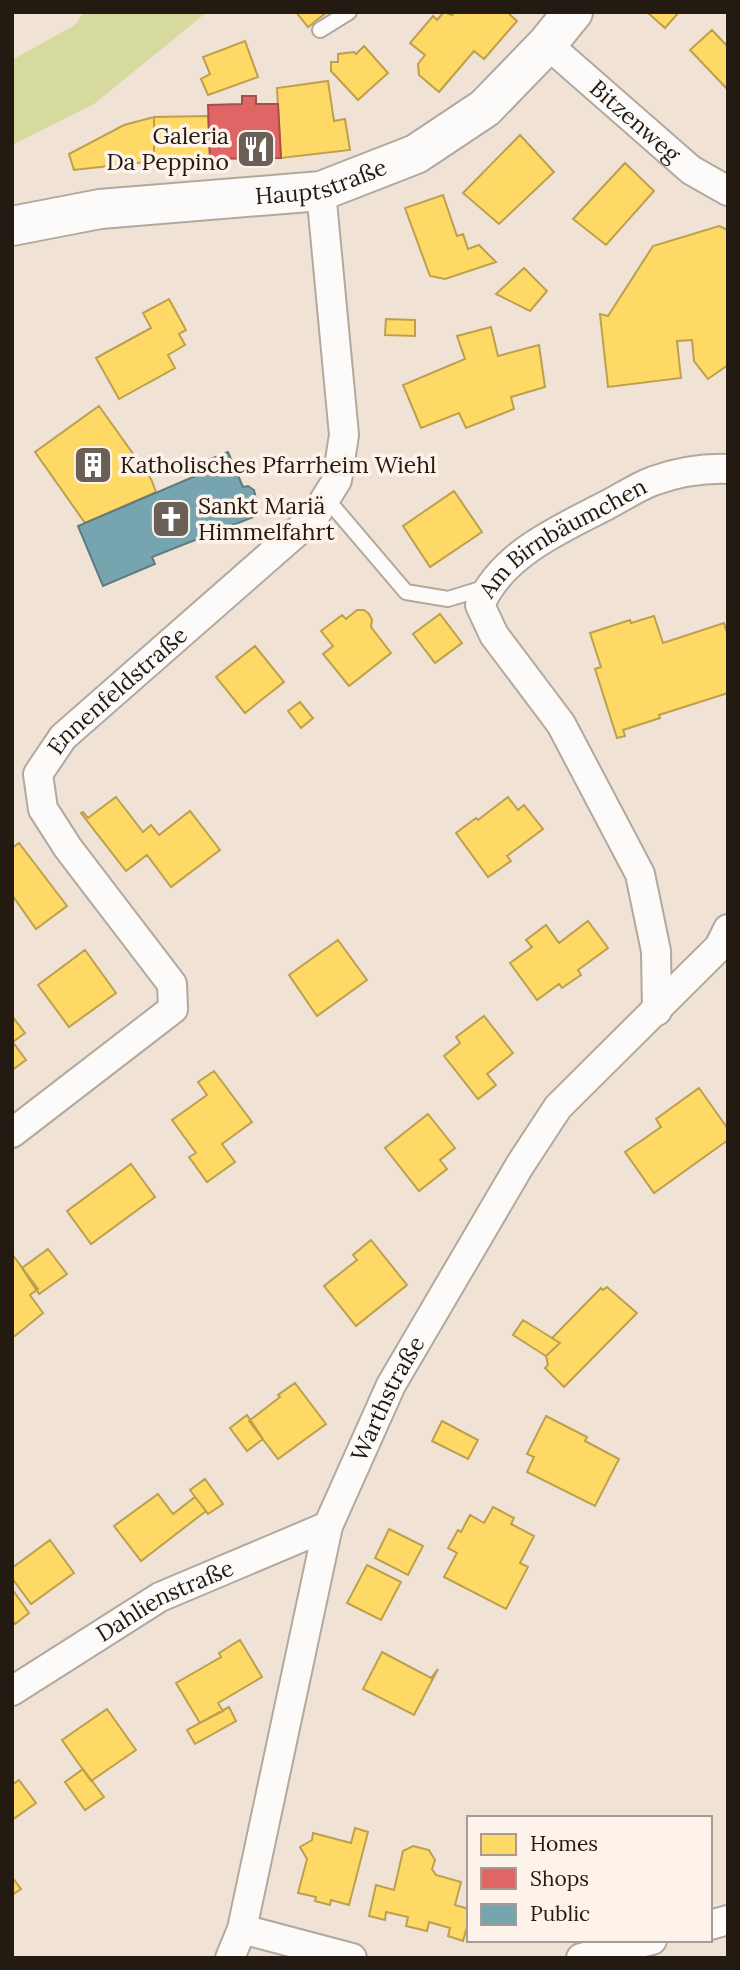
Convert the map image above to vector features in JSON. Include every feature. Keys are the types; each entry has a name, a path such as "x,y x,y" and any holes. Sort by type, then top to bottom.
{"street":[{"name":"Hauptstraße","path":"12,226 100,209 321,191 416,154 485,108 547,44 573,12"},
{"name":"Bitzenweg","path":"547,44 691,170 728,191"},
{"name":"Ennenfeldstraße","path":"12,1133 173,1009 172,984 68,848 43,809 38,774 63,737 314,517 337,480 344,435 321,191"},
{"name":"Am Birnbäumchen","path":"657,1011 656,951 640,874 561,724 494,635 480,605 487,587 505,568 550,535 653,481 708,468 728,469"},
{"name":"Warthstraße","path":"230,1958 242,1929 328,1526 391,1385 520,1165 558,1107 719,947 728,929"},
{"name":"Dahlienstraße","path":"12,1691 160,1597 328,1526"},
{"path":"242,1929 352,1958"},
{"path":"581,1958 644,1942"}],"lane":[{"path":"320,30 349,12"},
{"path":"326,498 407,592 448,599 487,587"}],"shaded area":[{"path":"84,12 207,12 94,104 12,145 12,60 75,25"}],"building: Homes":[{"path":"296,12 327,12 308,27"},
{"path":"444,12 452,15 455,12 507,12 517,21 484,59 474,51 439,92 419,75 418,64 425,55 410,43 433,16 437,20"},
{"path":"647,12 679,12 665,28"},
{"path":"712,30 728,47 728,90 690,50"},
{"path":"245,41 258,77 208,95 201,79 210,74 203,57"},
{"path":"364,46 388,73 358,100 331,71 331,62 338,62 338,54 356,54"},
{"path":"328,81 334,121 345,119 350,150 281,158 277,88"},
{"path":"208,116 210,159 154,161 154,117"},
{"path":"154,117 154,161 74,170 69,154 124,125"},
{"path":"520,135 554,172 499,224 463,193"},
{"path":"625,163 654,191 606,245 573,219"},
{"path":"443,195 457,236 463,234 468,249 479,245 496,262 445,279 430,276 405,208"},
{"path":"719,226 728,230 728,365 708,379 694,361 692,340 677,341 681,378 608,387 600,314 608,316 653,246"},
{"path":"524,268 547,291 530,311 496,294"},
{"path":"169,299 186,330 179,334 185,345 168,355 175,368 119,399 96,358 151,328 143,313"},
{"path":"386,319 415,320 415,336 385,335"},
{"path":"491,327 498,356 539,345 545,387 511,397 514,409 466,428 459,413 421,428 403,385 465,359 457,336"},
{"name":"Katholisches Pfarrheim Wiehl","path":"99,406 151,479 156,492 85,523 35,452"},
{"path":"454,491 482,532 430,567 403,526"},
{"path":"357,610 364,610 369,614 371,627 391,653 349,686 323,654 333,646 321,631 342,615 346,619"},
{"path":"440,614 462,643 435,663 413,634"},
{"path":"654,616 663,643 724,623 728,636 728,693 659,715 660,718 623,730 625,736 617,738 595,669 601,667 590,633 630,620 631,623"},
{"path":"255,646 284,682 245,713 216,677"},
{"path":"300,702 313,718 301,728 288,711"},
{"path":"116,797 143,832 151,825 159,835 190,811 220,850 171,887 147,855 126,871 81,813 88,818"},
{"path":"508,797 518,810 524,805 543,829 507,856 511,861 488,877 456,833"},
{"path":"19,843 67,906 36,929 12,895 12,848"},
{"path":"588,921 608,948 578,970 581,975 562,988 559,984 537,1000 510,963 532,947 526,940 546,925 559,943"},
{"path":"338,940 367,980 317,1016 289,975"},
{"path":"85,950 116,993 69,1027 38,985"},
{"path":"12,1016 25,1033 13,1042 12,1041"},
{"path":"484,1016 513,1053 487,1074 496,1085 478,1099 444,1056 460,1043 456,1037"},
{"path":"12,1041 26,1060 12,1070"},
{"path":"214,1071 252,1122 222,1144 235,1162 207,1182 189,1157 196,1153 172,1120 207,1095 198,1082"},
{"path":"699,1088 728,1129 728,1140 654,1193 625,1152 661,1127 656,1119"},
{"path":"428,1114 455,1148 440,1160 447,1169 419,1191 385,1148"},
{"path":"131,1164 155,1197 91,1244 67,1211"},
{"path":"371,1240 407,1285 356,1326 324,1286 357,1260 353,1255"},
{"path":"48,1249 67,1274 39,1294 22,1268"},
{"path":"12,1254 38,1289 30,1295 43,1313 15,1336 12,1335"},
{"path":"607,1287 637,1313 564,1387 545,1368 548,1365 546,1356 560,1343 552,1338 601,1288 603,1290"},
{"path":"523,1320 560,1343 546,1356 513,1335"},
{"path":"295,1383 326,1424 278,1459 249,1421"},
{"path":"247,1415 263,1439 247,1451 230,1428"},
{"path":"546,1416 587,1437 585,1441 619,1459 595,1506 527,1472 534,1457 527,1454"},
{"path":"442,1421 478,1440 468,1459 432,1441"},
{"path":"205,1479 223,1504 208,1514 190,1490"},
{"path":"158,1494 173,1514 195,1497 206,1511 141,1561 114,1526"},
{"path":"493,1507 514,1518 511,1524 534,1536 520,1563 528,1567 506,1609 444,1577 457,1553 448,1548 458,1530 461,1532 470,1515 484,1523"},
{"path":"389,1529 423,1546 408,1575 375,1558"},
{"path":"50,1540 74,1573 31,1604 12,1578 12,1568"},
{"path":"367,1565 401,1582 381,1620 347,1603"},
{"path":"12,1589 29,1613 15,1624 12,1620"},
{"path":"240,1640 262,1677 218,1703 223,1711 200,1723 176,1683 221,1657 219,1653"},
{"path":"382,1652 431,1678 438,1669 414,1715 363,1689"},
{"path":"229,1707 236,1721 195,1744 187,1730"},
{"path":"107,1709 136,1750 91,1781 62,1740"},
{"path":"83,1769 104,1797 85,1810 65,1782"},
{"path":"19,1780 36,1803 12,1820 12,1785"},
{"path":"355,1828 368,1832 349,1905 331,1900 330,1905 315,1901 316,1897 298,1893 307,1859 300,1847 312,1840 313,1833 351,1843"},
{"path":"413,1846 429,1850 435,1860 432,1869 436,1875 461,1882 455,1905 467,1908 467,1927 463,1941 448,1936 450,1928 429,1922 427,1931 406,1926 408,1917 386,1912 385,1920 369,1916 376,1885 394,1890 403,1851"},
{"path":"12,1877 21,1889 12,1895"}],"building: Shops":[{"path":"242,96 256,96 256,104 278,104 281,158 210,159 208,105 242,104"}],"building: Public":[{"name":"Sankt Mariä Himmelfahrt","path":"228,452 243,487 248,486 254,490 256,499 251,504 256,516 152,557 155,564 103,586 78,526 212,469 208,460"}],"place":[{"name":"Galeria Da Peppino","path":"256,149"},
{"name":"Katholisches Pfarrheim Wiehl","path":"93,465"},
{"name":"Sankt Mariä Himmelfahrt","path":"171,519"}]}
